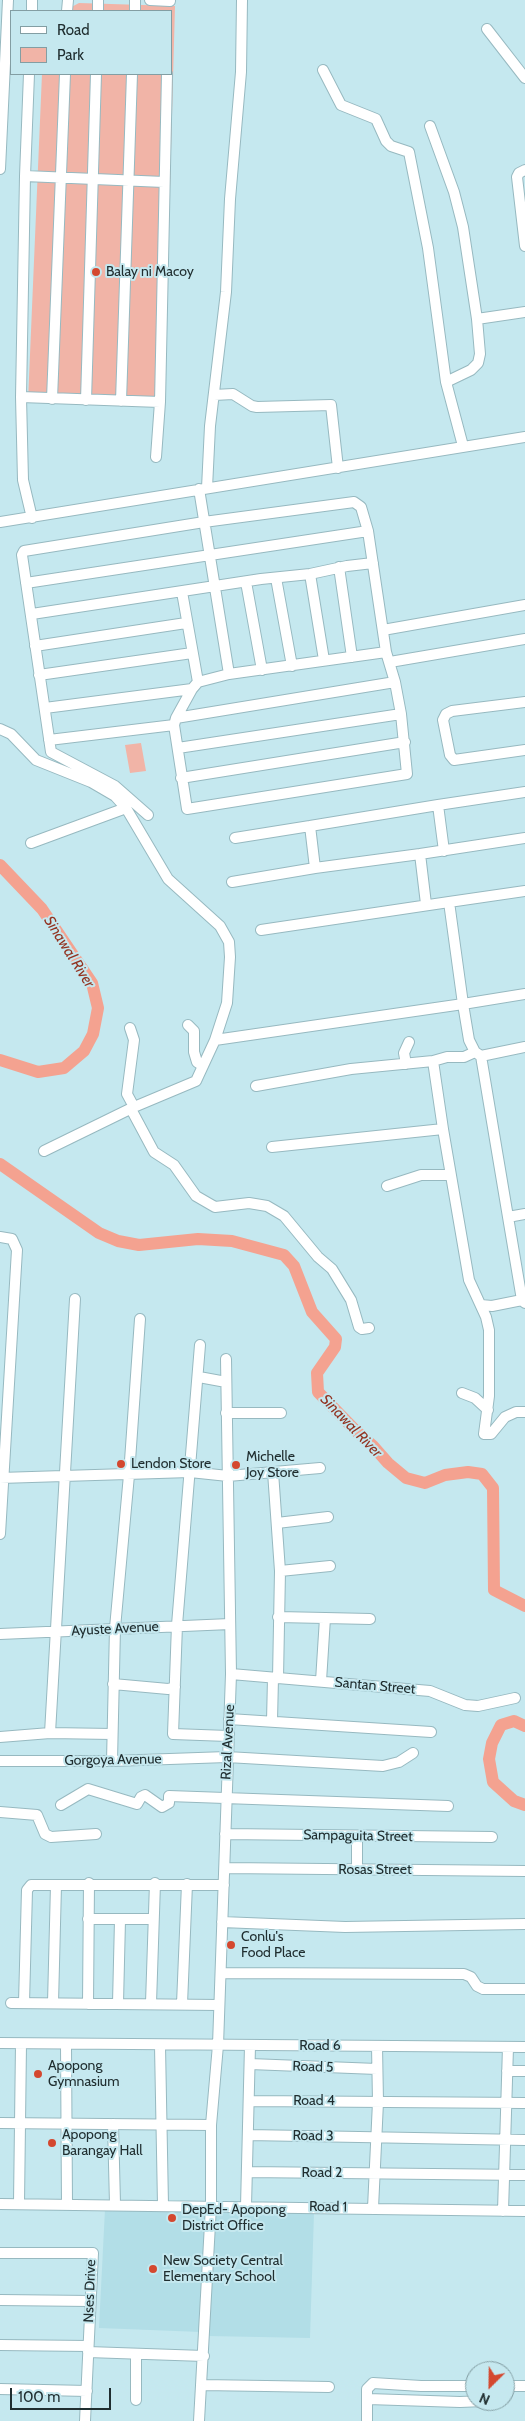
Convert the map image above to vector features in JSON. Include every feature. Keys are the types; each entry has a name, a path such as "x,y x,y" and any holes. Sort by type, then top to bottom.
{"street":[{"path":"0,169 4,20 8,0"},
{"path":"150,0 170,4"},
{"path":"229,674 204,522 203,489 226,292 230,199 241,72 242,0"},
{"path":"487,29 525,78"},
{"path":"323,70 341,105 376,119 386,141 397,149 409,152 428,248 446,382 463,446"},
{"path":"29,75 24,176 21,398 23,480 32,518"},
{"path":"52,399 65,75"},
{"path":"86,400 96,75"},
{"path":"121,401 132,75"},
{"path":"156,457 160,402 167,75"},
{"path":"430,126 454,192 463,227 477,319 480,354 478,363 471,370 446,382"},
{"path":"525,170 519,173 517,178 525,246"},
{"path":"24,176 128,182 164,182"},
{"path":"477,319 525,312"},
{"path":"214,395 233,394 252,406 257,407 331,405 338,468"},
{"path":"21,398 160,402"},
{"path":"0,522 525,437"},
{"path":"148,815 115,786 55,756 51,752 22,555 26,550 204,522 354,502 361,507 368,530 383,630 401,714 408,770 406,775 190,809 185,807 175,721 195,686 192,653 182,592"},
{"path":"26,583 368,530"},
{"path":"32,614 214,586 310,574 339,567 373,564"},
{"path":"339,567 352,657"},
{"path":"310,574 324,660"},
{"path":"276,578 292,666"},
{"path":"246,582 262,670"},
{"path":"383,630 525,605"},
{"path":"34,646 186,623"},
{"path":"45,708 195,686 229,674 324,660 352,657 388,657 525,639"},
{"path":"39,675 192,653"},
{"path":"50,740 175,721 395,682"},
{"path":"525,702 452,711 446,714 443,720 450,755 454,760 525,750"},
{"path":"178,748 401,714"},
{"path":"0,729 11,734 36,760 91,782 115,796 126,808 168,880 211,916 225,933 231,966 229,994 215,1040 196,1081 132,1108 44,1151"},
{"path":"181,778 405,742"},
{"path":"235,838 525,792"},
{"path":"438,806 444,851"},
{"path":"31,843 126,808"},
{"path":"310,826 316,868"},
{"path":"232,882 525,838"},
{"path":"420,854 426,904"},
{"path":"261,930 426,904 525,891"},
{"path":"448,902 462,1004 469,1040 478,1054 524,1301 481,1306"},
{"path":"215,1040 525,994"},
{"path":"188,1025 194,1031 194,1052 197,1062 203,1066"},
{"path":"130,1028 134,1040 127,1094 154,1152 174,1165 196,1196 218,1208 248,1203 267,1206 284,1216 318,1257 332,1269 353,1304 359,1327 362,1329 369,1328"},
{"path":"406,1064 404,1053 409,1042"},
{"path":"256,1086 351,1069 433,1061 447,1057 464,1057 525,1047"},
{"path":"433,1061 450,1175 469,1280 488,1322 490,1342 488,1410 484,1431 487,1435 491,1434 505,1417 516,1412 525,1412"},
{"path":"272,1147 443,1129"},
{"path":"387,1186 422,1175 450,1175"},
{"path":"508,1217 525,1214"},
{"path":"0,1237 12,1239 17,1250 0,1534"},
{"path":"50,1734 75,1299"},
{"path":"112,1761 115,1628 129,1476 140,1319"},
{"path":"200,1345 199,1377 177,1625 173,1734 228,1736"},
{"name":"Rizal Avenue","path":"200,2421 211,2206 211,2125 218,2045 225,1868 225,1797 231,1674 226,1360"},
{"path":"199,1377 226,1382"},
{"path":"462,1393 475,1398 488,1410"},
{"path":"226,1413 281,1413"},
{"path":"2,1478 65,1475 129,1476 190,1472 228,1476 320,1468"},
{"path":"272,1721 276,1678 280,1571 273,1472"},
{"path":"277,1523 328,1517"},
{"path":"280,1571 330,1566"},
{"path":"278,1617 370,1618"},
{"path":"321,1682 325,1618"},
{"name":"Ayuste Avenue","path":"0,1634 230,1624"},
{"name":"Santan Street","path":"231,1674 430,1691 440,1693 465,1705 478,1706 516,1698"},
{"path":"113,1684 168,1689 175,1687"},
{"path":"229,1719 431,1732"},
{"path":"0,1737 50,1734 112,1734"},
{"name":"Gorgoya Avenue","path":"0,1761 112,1761 227,1757 383,1766 399,1762 413,1753"},
{"path":"61,1805 88,1789 137,1804 141,1796 145,1795 162,1807 169,1803 169,1796 448,1806"},
{"path":"0,1812 38,1815 46,1834 51,1837 96,1834"},
{"name":"Sampaguita Street","path":"225,1834 492,1837"},
{"path":"357,1836 357,1870"},
{"name":"Rosas Street","path":"225,1868 525,1870"},
{"path":"24,2003 27,1890 30,1885 154,1883 224,1885"},
{"path":"151,2003 154,1883"},
{"path":"53,2003 56,1884"},
{"path":"88,2004 89,1884"},
{"path":"182,2004 187,1884"},
{"path":"88,1918 152,1920"},
{"path":"118,2003 120,1920"},
{"path":"222,1922 345,1926 525,1924"},
{"path":"220,1973 464,1974 471,1977 477,1986 482,1989 525,1989"},
{"path":"11,2003 219,2005"},
{"name":"Road 6","path":"0,2043 160,2046 525,2047"},
{"path":"19,2203 21,2044"},
{"path":"66,2045 67,2205"},
{"path":"160,2046 163,2205"},
{"path":"246,2206 250,2046"},
{"path":"373,2208 378,2102 377,2046"},
{"path":"503,2211 508,2047"},
{"name":"Road 5","path":"250,2064 377,2069"},
{"path":"507,2071 525,2072"},
{"name":"Road 4","path":"249,2101 525,2104"},
{"path":"0,2123 211,2125"},
{"path":"113,2124 115,2204"},
{"name":"Road 3","path":"248,2135 525,2140"},
{"name":"Road 2","path":"247,2172 525,2175"},
{"name":"Road 1","path":"0,2204 115,2204 525,2211"},
{"name":"Nses Drive","path":"0,2253 93,2253 85,2421"},
{"path":"0,2300 90,2301"},
{"path":"0,2345 88,2349 136,2354 204,2356"},
{"path":"136,2354 136,2400"},
{"path":"367,2421 368,2386 373,2383 465,2386"},
{"path":"202,2385 329,2387"},
{"path":"0,2389 86,2391"},
{"path":"368,2399 465,2402"}],"shaded area":[{"name":"New Society Central Elementary School","path":"105,2209 206,2211 201,2332 99,2328"},
{"path":"216,2211 314,2213 310,2338 208,2336"}],"green space":[{"path":"79,3 175,6 164,407 28,401 42,75 172,75 172,10 66,10"},
{"path":"141,743 146,771 130,773 125,745"}],"waterway":[{"name":"Sinawal River","path":"0,865 42,909 92,983 98,1008 93,1034 84,1051 64,1068 38,1072 0,1060"},
{"name":"Sinawal River","path":"0,1164 99,1233 118,1241 139,1245 198,1239 232,1241 284,1255 294,1266 312,1312 336,1339 335,1347 317,1373 318,1392 388,1463 406,1478 425,1483 445,1475 468,1472 482,1474 493,1488 494,1590 525,1606"},
{"name":"Sinawal River","path":"525,1726 514,1721 501,1725 492,1743 489,1759 493,1782 514,1801 525,1805"}],"place":[{"name":"Balay ni Macoy","path":"96,272"},
{"name":"Lendon Store","path":"121,1464"},
{"name":"Michelle Joy Store","path":"236,1465"},
{"name":"Conlu's Food Place","path":"231,1945"},
{"name":"Apopong Gymnasium","path":"38,2074"},
{"name":"Apopong Barangay Hall","path":"52,2143"},
{"name":"DepEd- Apopong District Office","path":"172,2218"},
{"name":"New Society Central Elementary School","path":"153,2269"}]}
